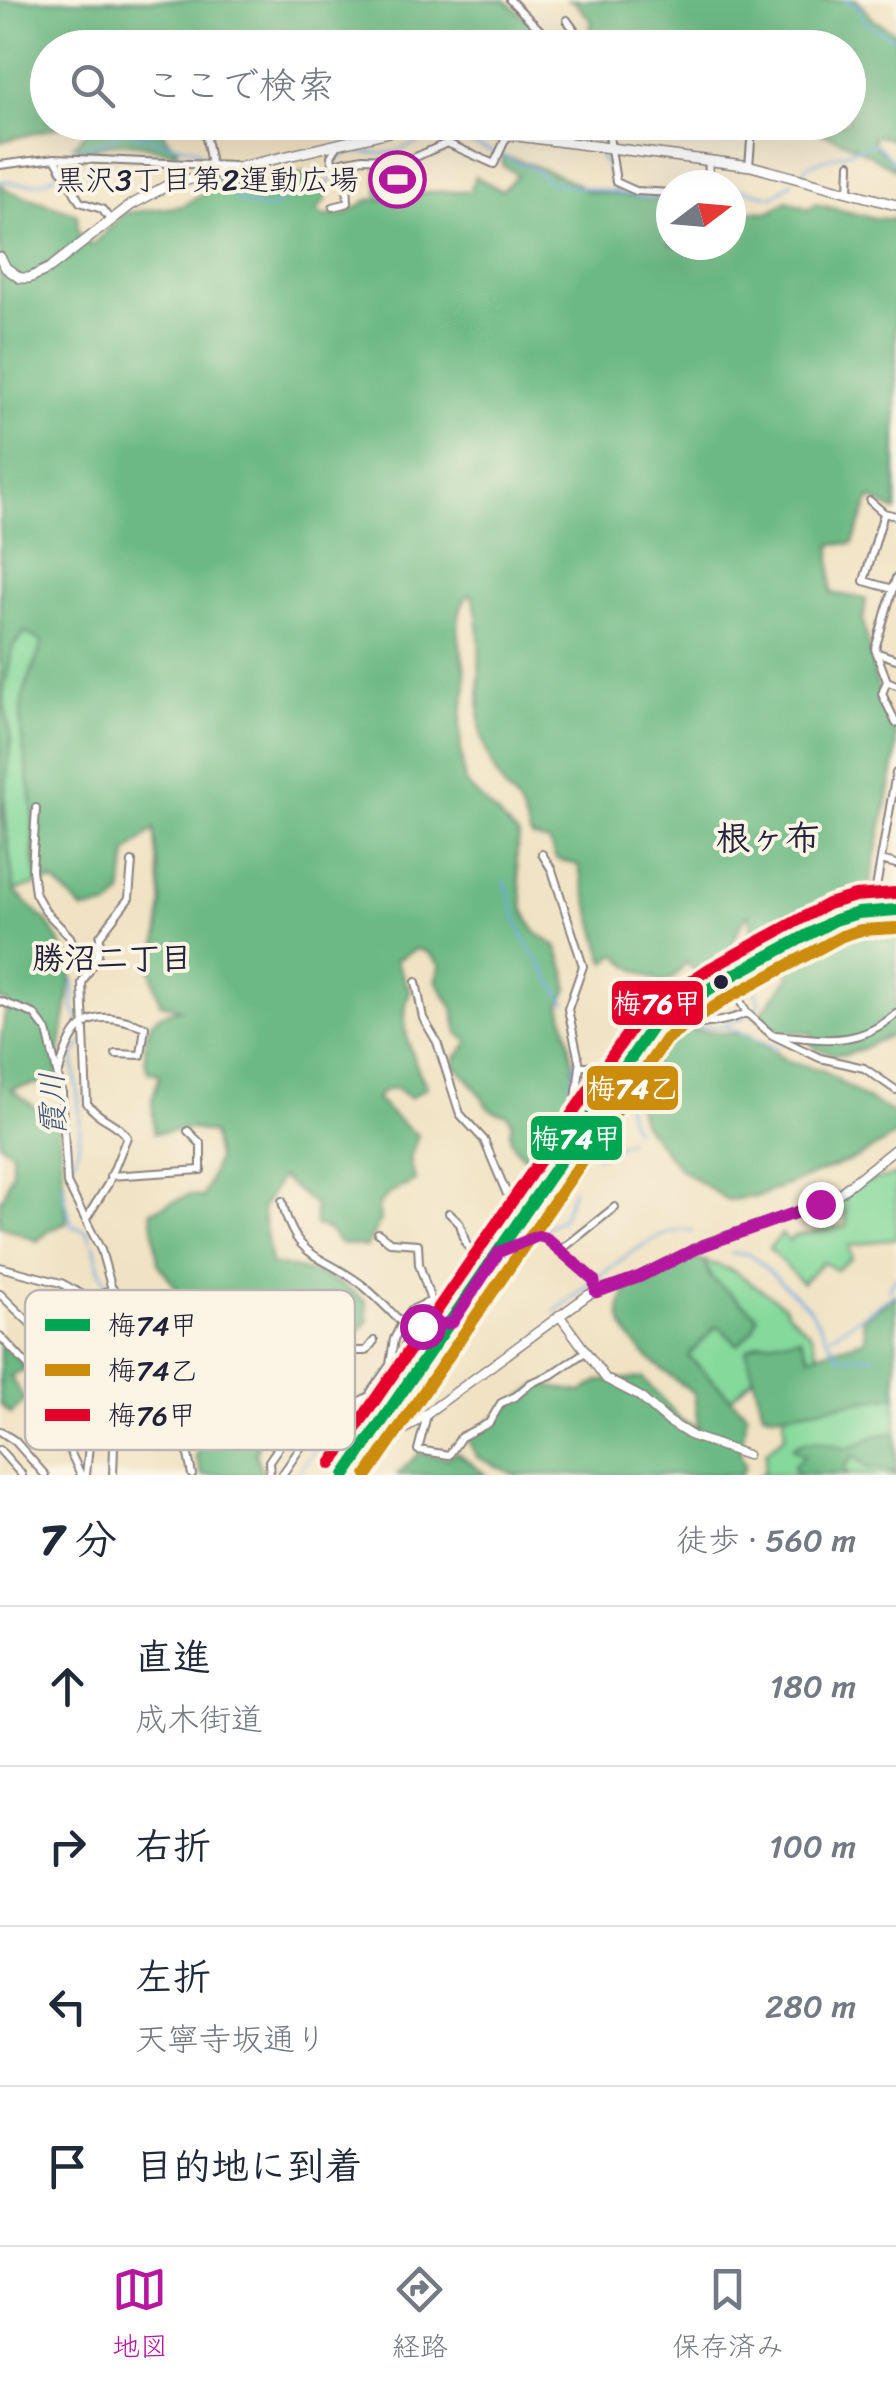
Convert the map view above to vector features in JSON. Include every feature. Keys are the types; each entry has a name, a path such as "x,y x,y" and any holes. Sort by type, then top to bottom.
{"main road":[{"path":"0,258 20,278 30,278 50,268 153,191 207,168 240,166 349,140"},
{"path":"540,140 749,166 896,205"},
{"path":"352,1473 484,1268 501,1250 648,1032 675,1009 835,920 896,910"}],"street":[{"path":"510,0 540,30"},
{"path":"568,20 575,30"},
{"path":"0,165 30,158 70,158 207,168 206,140"},
{"path":"340,142 330,156 331,162 363,158 401,162 448,142 494,164 505,140"},
{"path":"606,140 616,182 636,191 656,192"},
{"path":"749,166 751,140"},
{"path":"55,158 80,202 102,209 111,220"},
{"path":"708,160 709,170"},
{"path":"332,207 348,203 342,162"},
{"path":"848,192 850,164"},
{"path":"870,501 884,513 896,516"},
{"path":"884,513 864,581 893,589"},
{"path":"896,578 876,652 886,681 882,694 896,723"},
{"path":"876,652 896,659"},
{"path":"886,681 896,685"},
{"path":"872,911 892,815 896,773"},
{"path":"36,808 32,869 35,893 45,911 70,937 86,974"},
{"path":"886,836 896,840"},
{"path":"535,1235 535,1199 546,1150 573,1143 580,1066 569,1002 584,966 552,870 542,854"},
{"path":"881,860 896,864"},
{"path":"86,1220 127,1138 123,1130 96,1115 87,1103 81,998 86,974 98,955 100,936 128,898 132,862"},
{"path":"727,978 747,1013 772,1035 820,1058 864,1068 896,1090"},
{"path":"416,982 423,1018 437,1042 460,1114 484,1140 509,1199 522,1218"},
{"path":"0,1001 40,1018 47,1031 59,1073 66,1177 101,1250 112,1289"},
{"path":"648,1032 672,1026 722,1024 747,1013"},
{"path":"772,1035 845,1040 870,1032 896,1014"},
{"path":"59,1073 66,1048 84,1024 108,1015 145,1027 141,1056 116,1054"},
{"path":"580,1066 624,1066"},
{"path":"110,1176 201,1170 201,1144 188,1131"},
{"path":"370,1443 396,1436 596,1292 639,1277 702,1246 820,1204 896,1148"},
{"path":"282,1201 288,1222 307,1254 360,1284 402,1323"},
{"path":"561,1250 615,1207"},
{"path":"449,1213 460,1224 466,1244 484,1268"},
{"path":"374,1392 390,1365 394,1339 402,1323 411,1310 430,1300 419,1264 418,1244 390,1242 378,1233"},
{"path":"501,1250 535,1235 546,1238 594,1280 596,1292"},
{"path":"0,1267 74,1290"},
{"path":"67,1286 67,1290"},
{"path":"0,1294 25,1318"},
{"path":"559,1315 606,1379 639,1396 697,1439 748,1455"},
{"path":"355,1405 398,1372 413,1331 427,1324 452,1323"},
{"path":"0,1336 25,1361"},
{"path":"355,1351 366,1351 374,1342"},
{"path":"427,1414 418,1450 449,1454 461,1437 489,1423 501,1403 531,1383 552,1376 585,1352"},
{"path":"0,1431 15,1441 45,1475"},
{"path":"0,1450 22,1475"},
{"path":"70,1450 83,1475"},
{"path":"83,1475 88,1450"},
{"path":"113,1475 114,1450"},
{"path":"186,1450 192,1475"},
{"path":"270,1475 269,1461 277,1450"},
{"path":"286,1475 300,1450"}],"green space":[{"path":"0,0 505,0 536,30 30,30 30,134 0,142"},
{"path":"566,0 857,0 874,20 896,33 896,142 878,135 873,139 877,148 896,163 895,169 839,140 866,140 866,30 589,30 592,22 574,1"},
{"path":"79,140 168,140 178,150 174,153 131,143 87,151 73,145"},
{"path":"502,156 547,170 586,191 656,199 656,260 746,260 746,211 770,212 787,201 808,209 816,204 896,220 896,511 870,498 853,543 831,545 831,593 866,599 863,621 882,706 896,736 895,762 868,894 837,900 765,942 751,932 749,914 737,933 732,971 710,981 696,980 694,969 686,963 673,978 662,983 629,966 617,954 605,962 578,865 556,859 549,842 532,837 486,750 480,725 477,619 470,593 458,624 466,678 460,726 465,783 519,836 516,859 524,910 535,932 556,946 566,971 568,989 561,1003 573,1061 573,1096 564,1123 527,1159 512,1143 512,1122 507,1114 488,1107 454,1065 469,1042 458,1033 453,1008 436,980 440,965 427,952 416,949 396,960 410,991 405,1028 427,1087 410,1098 395,1088 385,1090 375,1099 418,1135 410,1158 415,1181 389,1194 378,1206 380,1221 367,1247 339,1243 329,1230 315,1225 315,1206 281,1177 262,1208 271,1264 310,1272 350,1290 177,1290 158,1263 151,1211 189,1195 203,1197 217,1159 212,1133 192,1129 154,1133 152,1100 160,1074 148,1072 147,1035 157,1017 180,1009 160,1003 150,965 157,948 162,904 154,829 127,853 122,894 109,907 83,910 55,882 42,882 35,852 21,715 42,642 25,632 13,647 3,696 11,741 3,810 15,892 49,924 73,966 56,1080 11,1089 58,1125 67,1223 37,1241 0,1226 0,1197 12,1171 12,1152 0,1143 0,1044 7,1002 0,1000 0,184 9,191 77,214 78,233 91,246 125,213 183,206 205,192 204,181 226,175 236,187 260,190 281,187 302,173 323,182 326,200 316,211 324,216 345,215 368,200 470,191 475,176 502,191 518,174 503,166"},
{"name":"黒沢3丁目第2運動広場","path":"418,159 418,196 378,203 377,164 396,165"},
{"path":"0,548 48,635 32,852 38,884 11,892 0,719"},
{"path":"896,915 896,1034 855,1052 837,1054 811,1045 813,1034 773,1030 758,1017 789,978 787,955 799,946 851,921"},
{"path":"661,1031 748,1035 789,1062 823,1070 896,1114 896,1135 857,1158 756,1197 727,1200 679,1168 643,1124 632,1088 647,1042"},
{"path":"896,1175 896,1238 849,1246 852,1258 836,1270 823,1262 802,1283 769,1248 782,1234 789,1241 794,1236 847,1226 845,1211 835,1213 832,1202 863,1183"},
{"path":"687,1258 705,1261 710,1277 758,1316 752,1331 738,1345 717,1325 688,1356 747,1414 740,1454 745,1466 741,1475 515,1475 477,1457 467,1438 538,1385 582,1392 598,1381 643,1378 681,1420 698,1428 694,1393 638,1347 623,1324 620,1311 627,1288"},
{"path":"705,1261 734,1271 784,1305 811,1334 819,1357 758,1373 731,1398 688,1356 718,1325 738,1344"},
{"path":"355,1294 366,1302 368,1321 355,1335"},
{"path":"896,1296 896,1396 775,1415 763,1412 746,1350 758,1343 800,1337 810,1356 866,1339 862,1319"},
{"path":"0,1343 25,1365 25,1369 10,1376 25,1400 11,1414 0,1404"},
{"path":"896,1383 896,1475 759,1475 764,1471 766,1452 785,1435 784,1418 792,1401"},
{"path":"896,1433 896,1472 866,1467 854,1456 844,1468 848,1475 797,1475 793,1466 804,1456 792,1448 805,1442 819,1441 848,1449 877,1435"},
{"path":"198,1450 256,1450 263,1475 202,1475"},
{"path":"457,1452 486,1475 397,1475 419,1453 445,1458"}],"waterway":[{"path":"845,0 858,6 865,22 896,40"},
{"path":"0,181 45,181 60,170 75,150 108,140"},
{"path":"158,140 197,150 204,162"},
{"path":"342,158 351,152 395,152 424,140"},
{"path":"463,140 536,170 548,182 656,198"},
{"path":"604,140 600,158 606,164 614,191"},
{"path":"798,176 808,165 872,144 896,164"},
{"path":"212,178 241,202 264,209 273,208 288,194 327,187 339,165"},
{"path":"746,190 773,197 792,182"},
{"path":"505,881 523,938 566,1003"},
{"path":"759,959 758,947 763,940 785,928 797,914 834,903 841,910"},
{"path":"752,1014 760,1003 755,992 759,967"},
{"name":"霞川","path":"74,979 73,1007 81,1026"},
{"path":"690,1028 723,1026 745,1017"},
{"path":"724,1026 778,1049"},
{"path":"648,1041 662,1032"},
{"name":"霞川","path":"69,1169 80,1129 73,1056 82,1043"},
{"path":"534,1192 538,1147 542,1142 565,1140 569,1135 569,1094 577,1060"},
{"path":"635,1060 626,1095 635,1130"},
{"path":"596,1157 629,1140"},
{"name":"霞川","path":"61,1181 72,1226 87,1231 91,1240"},
{"path":"538,1232 562,1219 573,1190"},
{"path":"554,1312 641,1247 660,1236 693,1231"},
{"name":"霞川","path":"94,1244 108,1287"},
{"path":"731,1253 750,1254 809,1308 839,1357 873,1356"},
{"path":"432,1321 449,1318 491,1257"},
{"path":"889,1290 896,1277"},
{"path":"831,1336 896,1293"},
{"path":"380,1387 398,1361"},
{"path":"355,1413 372,1397"},
{"name":"霞川","path":"109,1475 110,1450"},
{"path":"298,1475 316,1450"}],"transit line":[{"name":"梅76甲","path":"355,1429 641,1014 709,969 828,904 855,896 895,893"},
{"name":"梅74甲","path":"345,1475 653,1026 717,984 835,920 858,913 896,910"},
{"name":"梅74乙","path":"367,1475 666,1039 726,999 842,936 861,930 896,928"},
{"name":"梅76甲","path":"331,1464 341,1450"}],"place":[{"name":"黒沢3丁目第2運動広場","path":"398,180"}],"district":[{"name":"根ヶ布","path":"768,838"},
{"name":"勝沼二丁目","path":"112,958"}],"route":[{"path":"422,1326 452,1323 499,1252 538,1236 546,1238 594,1280 596,1292 639,1277 702,1246 820,1204"}]}
